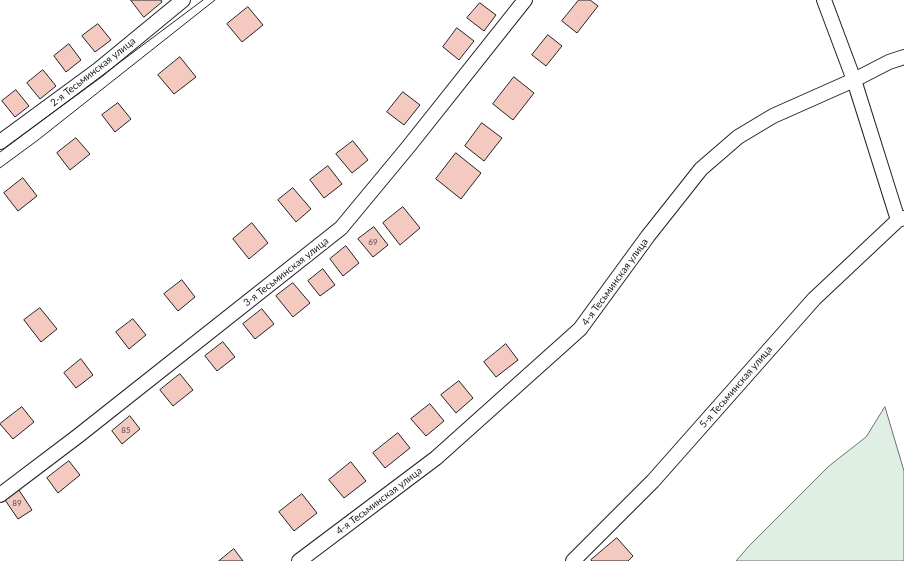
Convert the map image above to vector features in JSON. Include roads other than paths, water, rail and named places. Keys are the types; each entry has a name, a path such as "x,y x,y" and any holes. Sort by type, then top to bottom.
{"street":[{"name":"2-я Тесьминская улица","path":"0,142 98,70 183,0"},
{"name":"3-я Тесьминская улица","path":"0,496 85,431 341,228 409,146 525,0"},
{"path":"824,0 854,80 901,219"},
{"name":"4-я Тесьминская улица","path":"299,561 436,458 580,329 648,236 701,169 738,136 773,116 854,80 888,62 904,57"},
{"name":"5-я Тесьминская улица","path":"573,561 653,481 814,298 901,219"}],"tram line":[{"path":"0,152 203,0"},
{"path":"0,168 38,140 215,0"}]}
